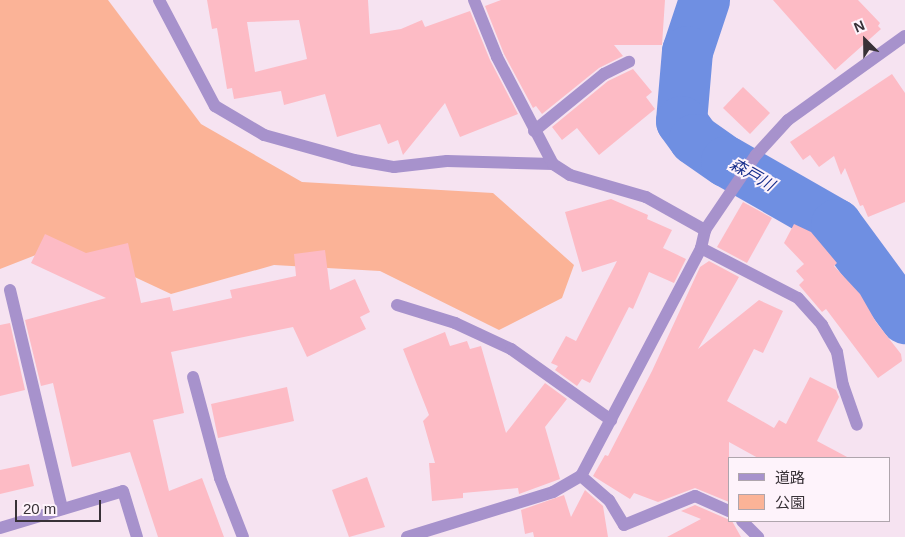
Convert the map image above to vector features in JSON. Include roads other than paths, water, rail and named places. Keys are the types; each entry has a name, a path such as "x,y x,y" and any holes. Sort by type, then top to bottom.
{"street":[{"path":"158,0 215,106 264,135 354,160 394,167 447,161 553,164"},
{"path":"474,0 497,57 534,131 553,164 570,175 646,197 705,230"},
{"path":"407,537 553,492 581,476 702,248 705,230 756,155 788,120 905,36"},
{"path":"534,131 604,74 628,62"},
{"path":"702,248 798,298 822,325 837,352 857,424"},
{"path":"10,290 62,509"},
{"path":"397,305 455,323 510,349 611,420"},
{"path":"193,377 220,478 243,537"},
{"path":"581,476 609,500 624,525 695,496 728,511"},
{"path":"0,528 123,491 137,537"},
{"path":"743,522 758,537"}],"waterway":[{"name":"森戸川","path":"704,0 687,51 681,121 694,139 726,161 836,224 905,318"}]}
